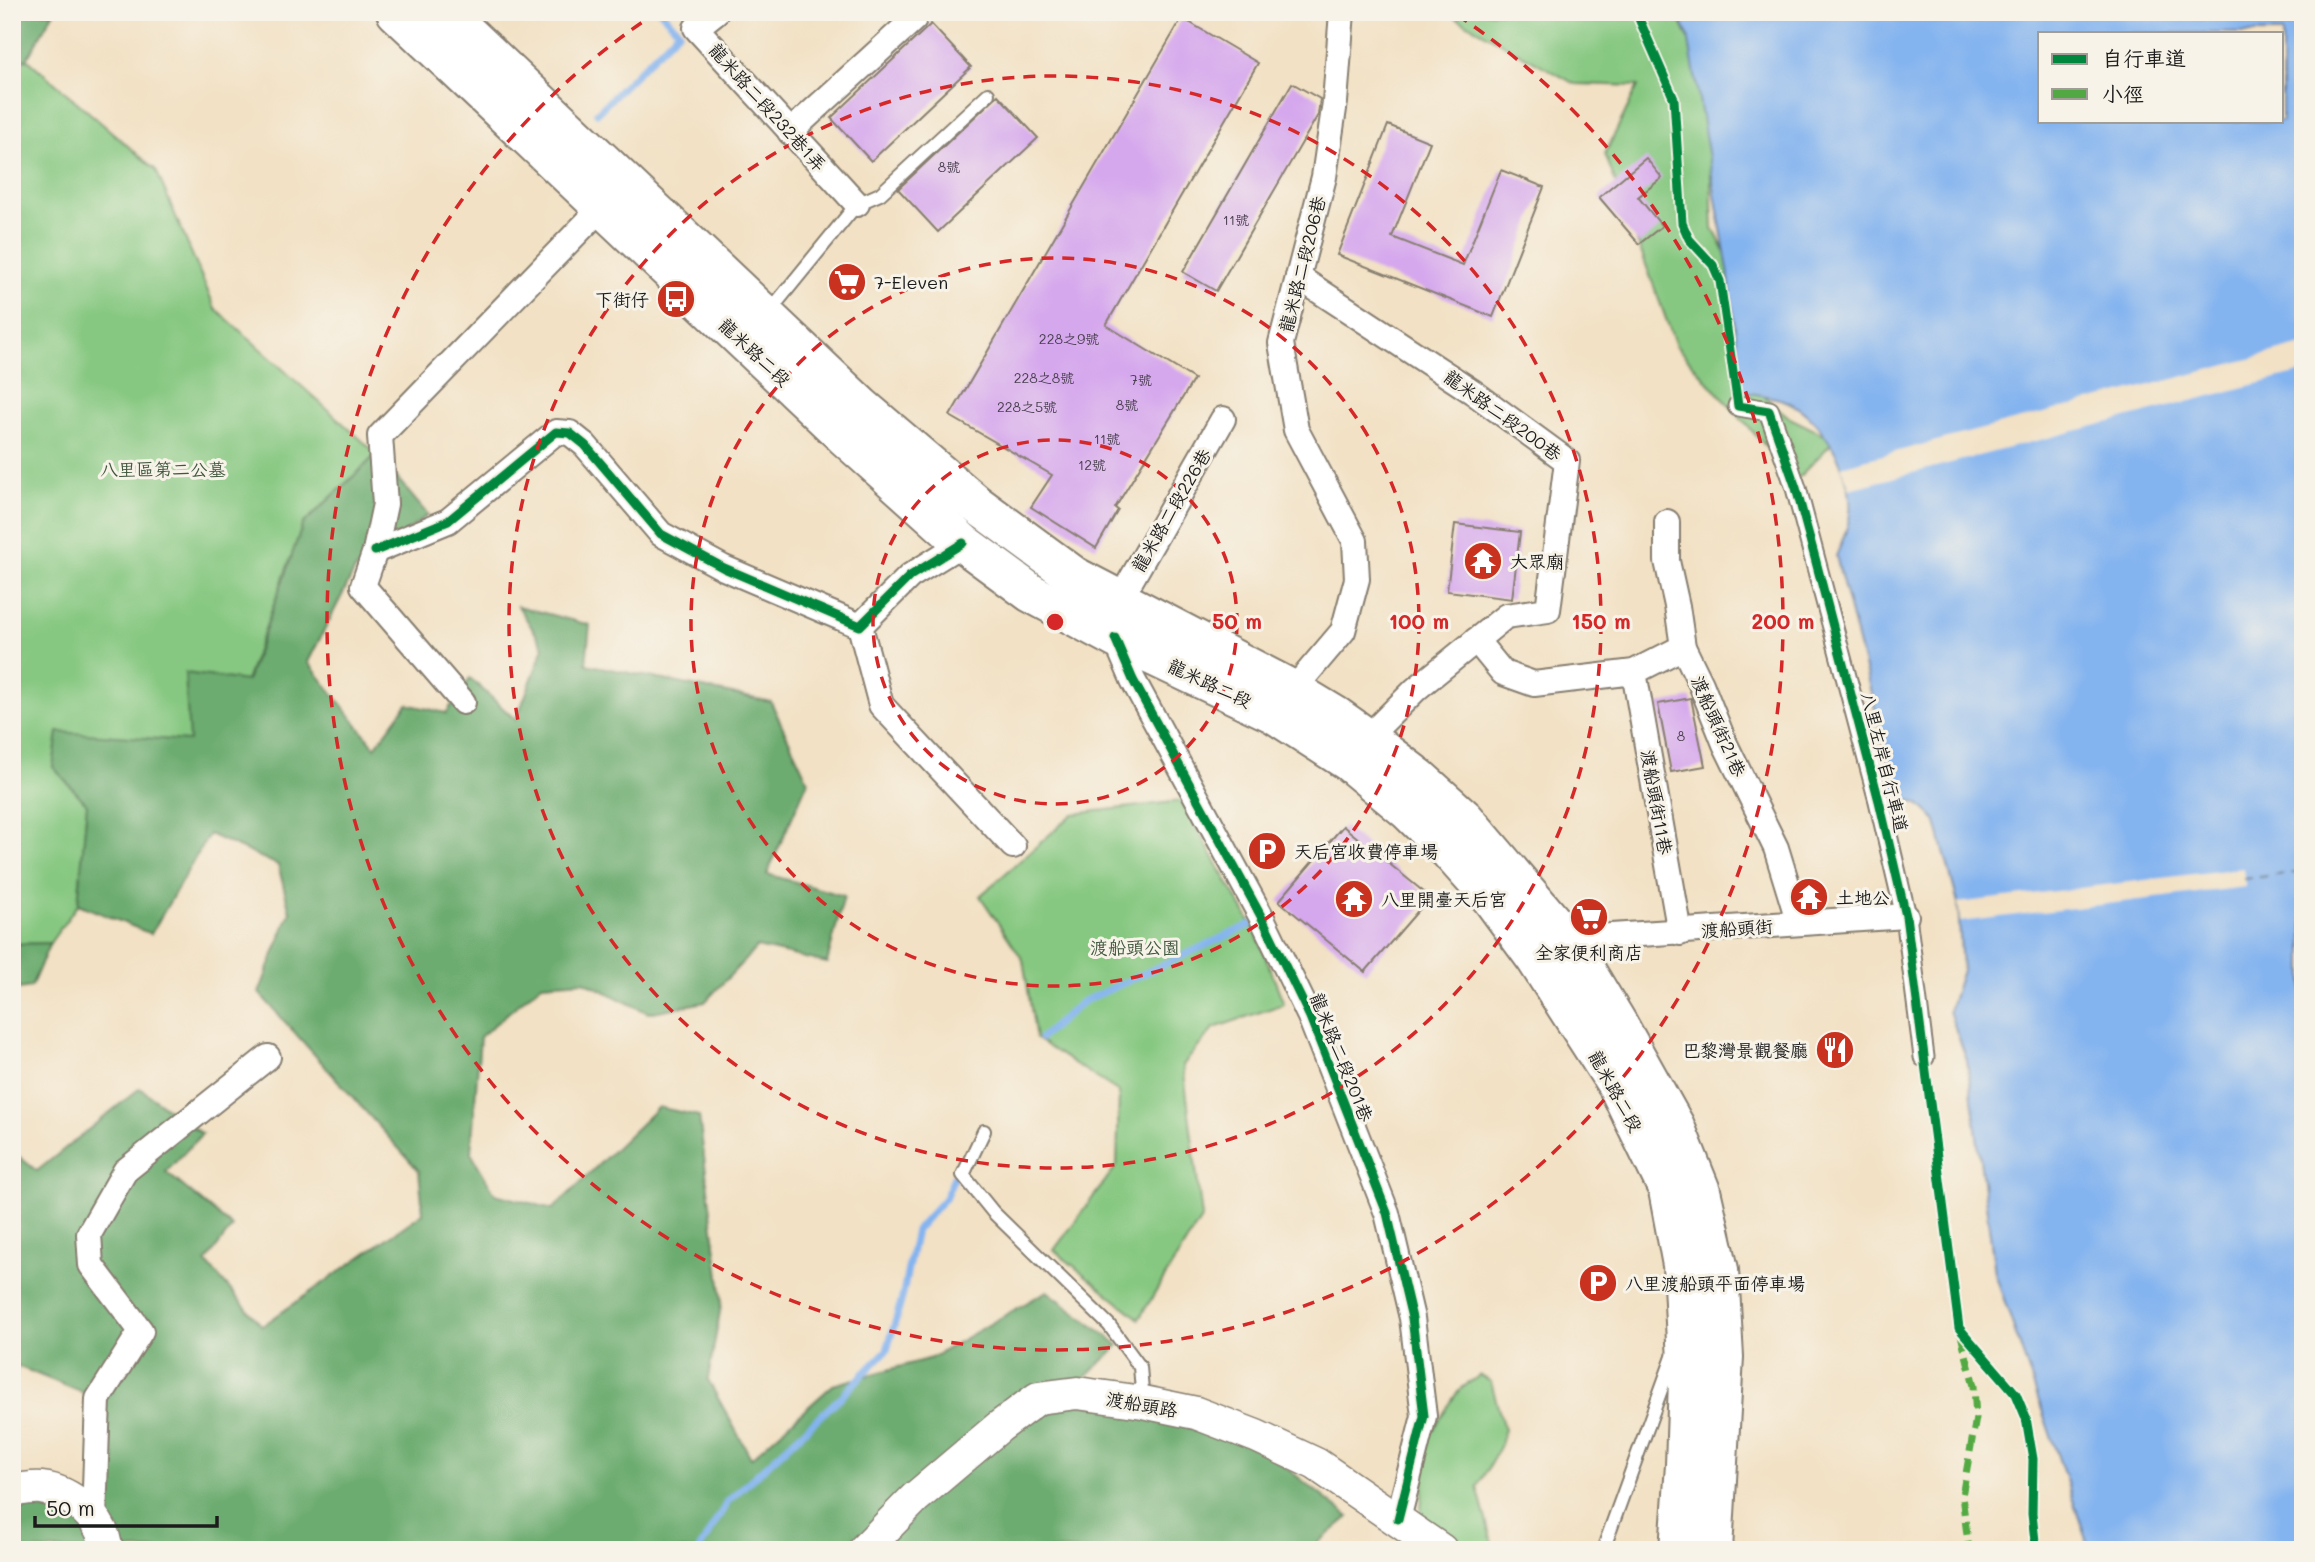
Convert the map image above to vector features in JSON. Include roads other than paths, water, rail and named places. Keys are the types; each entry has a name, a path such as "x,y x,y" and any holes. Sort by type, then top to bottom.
{"main road":[{"name":"龍米路二段","path":"445,12 754,328 844,436 963,542 1031,593 1115,638 1273,713 1349,762 1407,810 1492,898 1535,958 1618,1087 1668,1190 1682,1265 1688,1380 1679,1550"},
{"name":"龍米路二段","path":"401,14 602,207 754,328 862,407 976,504 1074,576 1293,690 1336,716 1418,777 1465,819 1567,939 1675,1126 1704,1204 1719,1270 1724,1357 1713,1550"},
{"path":"1115,638 1119,601"}],"street":[{"name":"龍米路二段232巷1弄","path":"716,12 696,28 857,204"},
{"name":"龍米路二段206巷","path":"1293,690 1343,631 1357,579 1355,541 1296,430 1281,343 1324,177 1335,102 1342,12"},
{"path":"790,132 914,19"},
{"path":"463,702 363,586 375,551 385,504 380,436 602,207"},
{"name":"龍米路二段200巷","path":"1298,277 1473,392 1567,461 1548,610 1506,616 1416,689 1367,738"},
{"name":"八里左岸自行車道","path":"1738,406 1769,411 1796,488 1879,801 1906,916 1924,1057"},
{"name":"龍米路二段226巷","path":"1119,601 1223,419"},
{"path":"375,551 448,521 556,432 570,433 585,445 661,534 724,568 860,626"},
{"name":"渡船頭街21巷","path":"1667,522 1667,561 1683,647 1725,744 1776,848 1799,923"},
{"path":"860,626 910,576 963,542"},
{"path":"860,626 881,705 1013,846"},
{"name":"龍米路二段201巷","path":"1115,638 1133,680 1262,918 1310,1017 1387,1213 1412,1318 1424,1416 1398,1519"},
{"path":"1476,640 1503,673 1534,684 1634,672 1683,647"},
{"name":"渡船頭街11巷","path":"1634,672 1679,933"},
{"name":"渡船頭街","path":"1567,939 1906,916"},
{"path":"94,1518 98,1399 141,1331 91,1265 89,1234 125,1171 268,1057"},
{"name":"渡船頭路","path":"864,1550 915,1498 999,1427 1038,1398 1077,1393 1196,1413 1304,1458 1441,1550"},
{"path":"12,1490 40,1488 65,1496 94,1518 105,1541 106,1550"}],"lane":[{"path":"754,328 857,204 880,194 988,93"},
{"path":"984,1131 963,1175 993,1212 1109,1325 1140,1367 1143,1402"},
{"path":"1603,1550 1685,1324"}],"water":[{"path":"1677,12 2303,12 2303,1550 2090,1550 1995,1273 1967,1060 1949,1011 1962,970 1958,903 1935,819 1919,804 1897,795 1836,556 1850,514 1847,482 1824,434 1800,409 1781,399 1743,392 1728,270 1688,35"}],"waterway":[{"path":"597,113 679,31 661,12"},
{"path":"1041,1038 1082,1002 1252,924"},
{"path":"699,1550 728,1501 843,1395 887,1350 902,1298 916,1230 945,1198 954,1177"}],"place":[{"name":"7-Eleven","path":"847,282"},
{"name":"下街仔","path":"676,299"},
{"name":"大眾廟","path":"1483,561"},
{"name":"天后宮收費停車場","path":"1267,851"},
{"name":"土地公","path":"1809,897"},
{"name":"八里開臺天后宮","path":"1354,899"},
{"name":"全家便利商店","path":"1589,917"},
{"name":"巴黎灣景觀餐廳","path":"1835,1050"},
{"name":"八里渡船頭平面停車場","path":"1598,1283"}],"park label":[{"name":"八里區第二公墓","path":"163,469"},
{"name":"渡船頭公園","path":"1135,947"}]}
